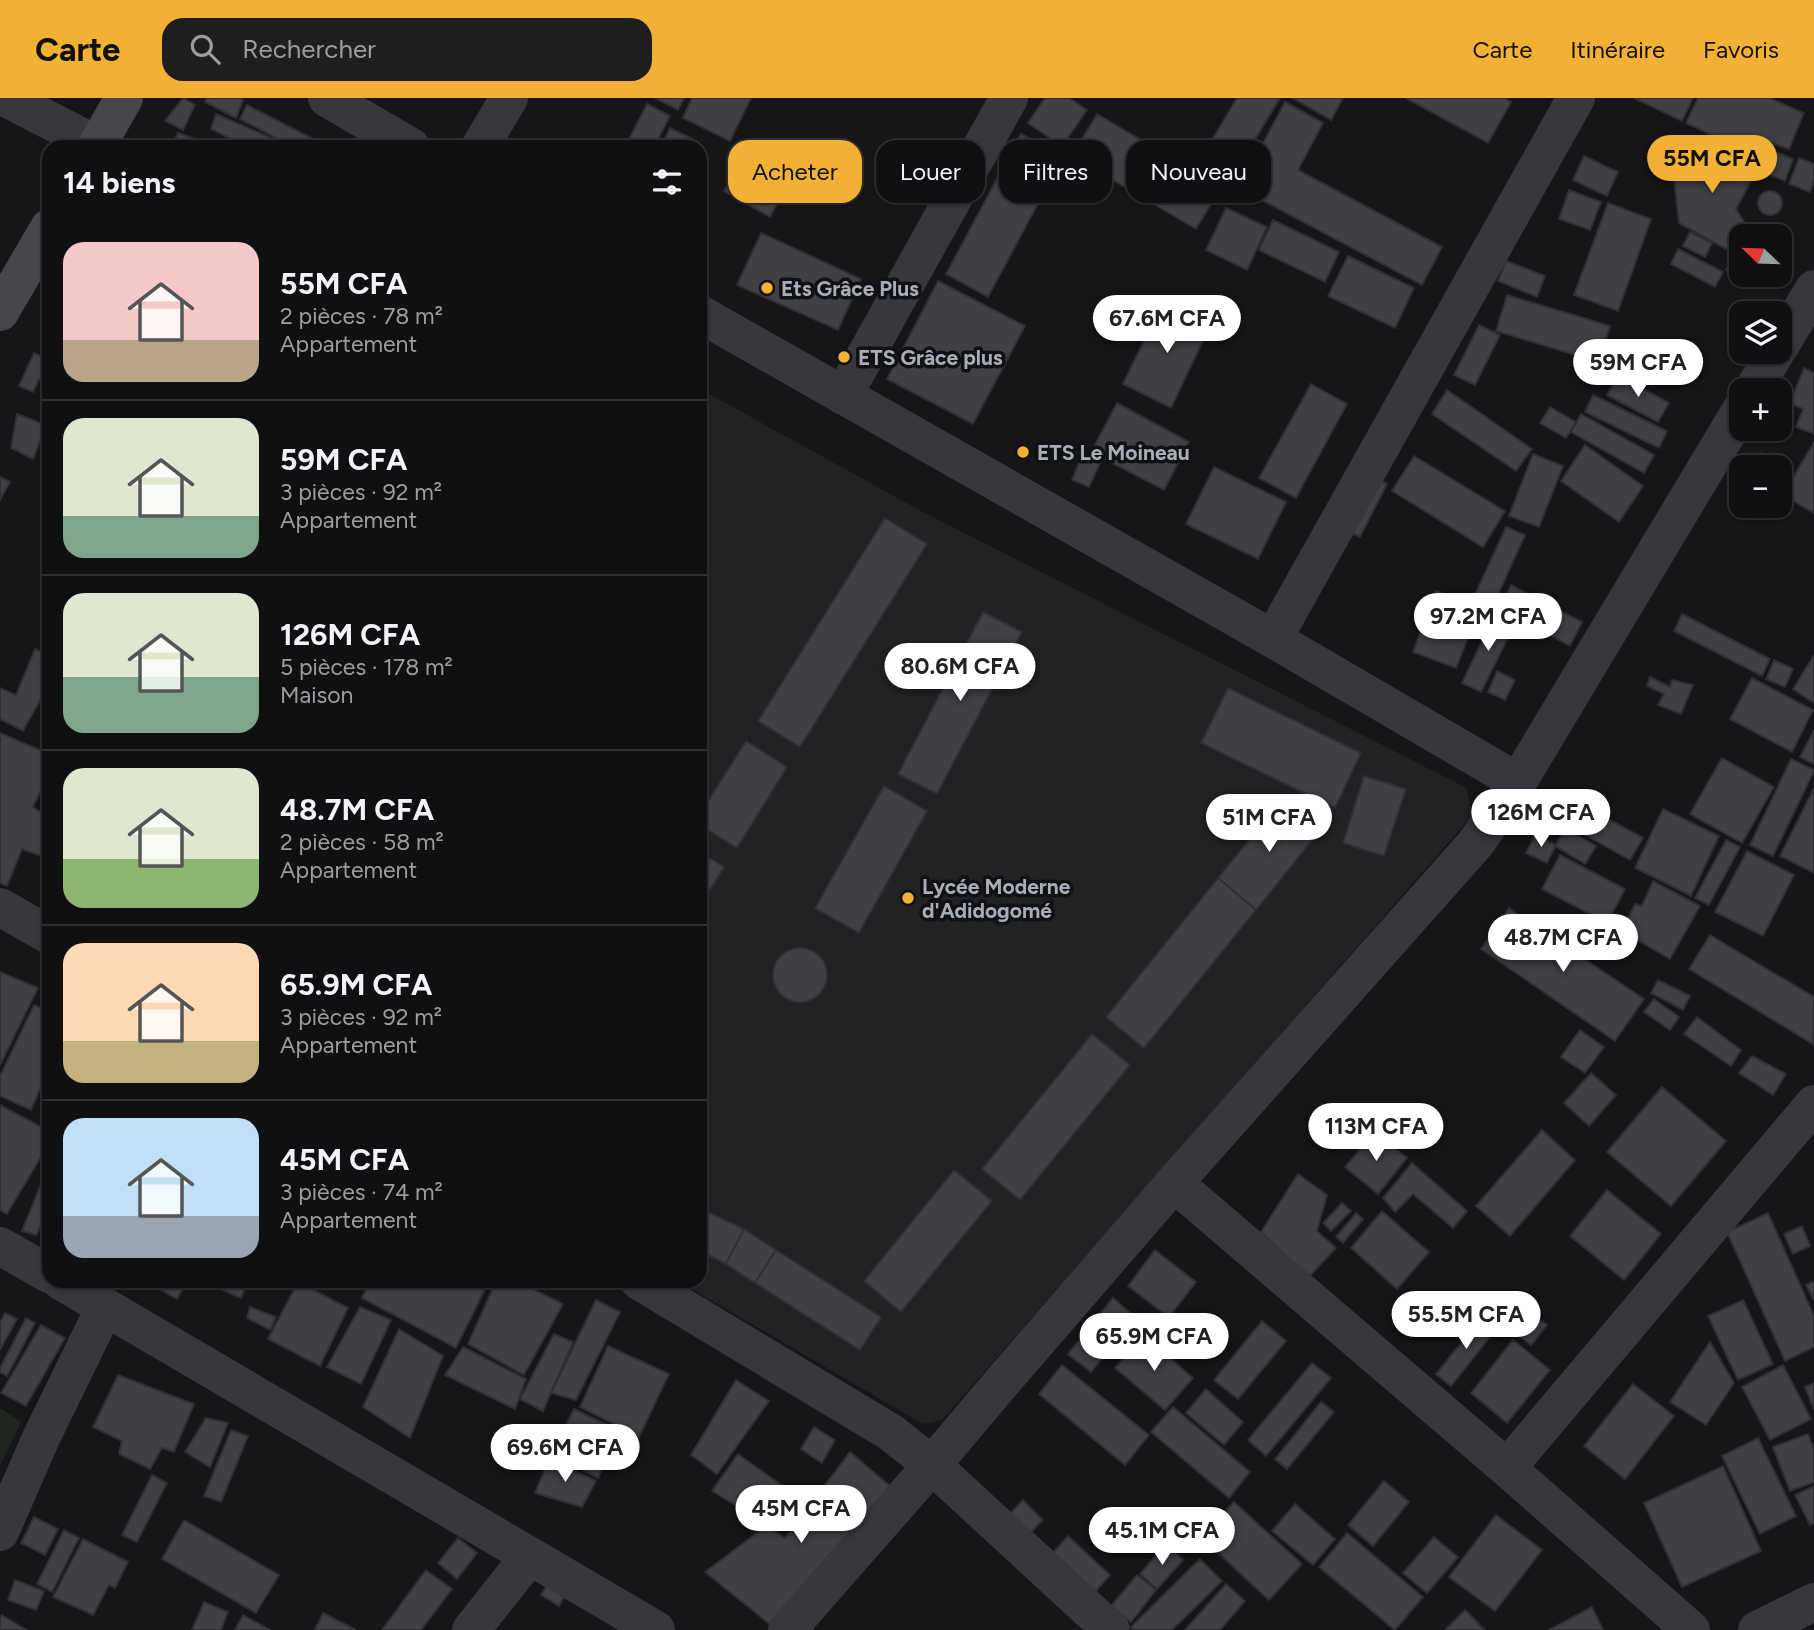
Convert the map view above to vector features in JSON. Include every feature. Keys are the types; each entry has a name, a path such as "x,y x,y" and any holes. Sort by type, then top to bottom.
{"main road":[{"path":"100,140 124,98"},
{"path":"0,313 42,240"}],"street":[{"path":"6,98 86,140"},
{"path":"327,98 399,140"},
{"path":"484,140 509,98"},
{"path":"843,396 1009,98"},
{"path":"1273,639 1576,98"},
{"path":"1792,326 1814,289"},
{"path":"707,318 1273,639 1518,782"},
{"path":"787,1630 1174,1183 1476,843 1518,782 1729,430"},
{"path":"0,906 42,926"},
{"path":"1507,1468 1814,1104"},
{"path":"1174,1183 1507,1468 1691,1630"},
{"path":"0,1245 42,1270"},
{"path":"73,1288 656,1630"},
{"path":"651,1288 890,1433 932,1465 1111,1630"},
{"path":"0,1532 41,1438 105,1307"},
{"path":"471,1630 529,1557"},
{"path":"1757,1630 1814,1602"}],"shaded area":[{"path":"707,393 923,512 1467,788 1472,816 942,1420 923,1424 690,1288 707,1288"},
{"path":"0,1408 21,1422 0,1466"}],"building":[{"path":"183,98 195,105 183,130 165,121"},
{"path":"207,98 243,100 236,118 205,102"},
{"path":"655,98 684,98 678,110"},
{"path":"692,98 751,98 730,140 683,118"},
{"path":"1045,98 1069,98 1087,110 1066,140 1053,140 1028,123"},
{"path":"1237,98 1280,98 1255,140 1212,140"},
{"path":"1293,98 1343,98 1331,120"},
{"path":"1406,98 1504,98 1511,102 1488,143"},
{"path":"1634,98 1693,98 1682,121"},
{"path":"1698,98 1769,98 1804,113 1789,149 1757,138 1747,152 1686,123"},
{"path":"1285,102 1323,123 1298,170 1442,247 1422,285 1267,203 1271,203 1271,140 1265,140"},
{"path":"647,104 670,116 658,140 629,140"},
{"path":"247,105 315,140 280,140 240,119"},
{"path":"216,114 269,137 268,140 234,140 211,129"},
{"path":"1097,114 1141,140 1126,140 1126,188 1112,180 1112,140 1082,140"},
{"path":"670,128 694,140 664,140"},
{"path":"178,133 198,140 174,140"},
{"path":"1021,134 1032,140 1018,140"},
{"path":"1696,144 1757,170 1736,209 1745,224 1729,224 1729,250 1679,223 1674,179"},
{"path":"1771,150 1793,159 1785,181 1762,172"},
{"path":"1584,156 1618,172 1607,196 1573,180"},
{"path":"1799,158 1814,164 1814,180 1810,192 1789,184"},
{"path":"999,175 999,203 1038,203 988,297 946,274"},
{"path":"1569,190 1601,202 1590,230 1559,219"},
{"path":"1770,191 1779,194 1782,203 1779,212 1770,215 1761,212 1758,203 1761,194"},
{"path":"745,203 778,203 770,217"},
{"path":"1152,203 1211,203 1196,229"},
{"path":"1608,203 1651,219 1618,311 1574,295"},
{"path":"1226,208 1267,227 1247,270 1206,250"},
{"path":"1273,220 1339,252 1325,282 1259,250"},
{"path":"1690,232 1712,243 1705,257 1683,246"},
{"path":"761,233 861,279 838,330 737,285"},
{"path":"1678,249 1723,272 1715,287 1671,264"},
{"path":"1348,256 1414,288 1395,328 1328,296"},
{"path":"1506,261 1545,276 1537,297 1498,281"},
{"path":"938,281 1025,326 973,424 887,379"},
{"path":"1507,295 1610,326 1599,362 1496,331"},
{"path":"1162,303 1210,326 1171,408 1123,384"},
{"path":"1479,325 1500,335 1475,385 1454,375"},
{"path":"34,353 42,357 42,380 39,379 33,392 19,386"},
{"path":"1804,368 1814,373 1814,434 1796,427 1803,409 1792,404"},
{"path":"1618,375 1669,403 1658,422 1607,395"},
{"path":"1311,384 1347,404 1296,498 1259,478"},
{"path":"1447,390 1532,449 1516,471 1432,414"},
{"path":"1593,395 1667,431 1659,448 1585,412"},
{"path":"1117,403 1189,442 1164,490 1091,452"},
{"path":"1550,407 1576,422 1566,438 1540,423"},
{"path":"17,414 42,423 42,435 33,459 11,448"},
{"path":"1581,414 1654,455 1644,473 1571,432"},
{"path":"1814,442 1814,513 1792,500 1792,480"},
{"path":"1585,445 1643,486 1619,522 1561,481"},
{"path":"1083,453 1101,461 1089,487 1072,480"},
{"path":"1533,454 1563,466 1539,527 1509,516"},
{"path":"1414,456 1505,511 1483,547 1392,491"},
{"path":"1214,467 1286,502 1258,559 1186,524"},
{"path":"0,477 10,482 0,500"},
{"path":"1379,480 1387,484 1360,537 1352,533"},
{"path":"885,518 927,544 800,747 758,721"},
{"path":"1506,527 1525,535 1492,608 1473,599"},
{"path":"1511,585 1582,622 1570,646 1499,609"},
{"path":"1436,591 1480,608 1456,668 1413,652"},
{"path":"983,612 1022,632 937,794 898,774"},
{"path":"1495,614 1515,624 1481,692 1462,683"},
{"path":"1682,614 1770,659 1762,676 1674,631"},
{"path":"35,649 42,652 42,697 23,731 0,719 0,688 16,695"},
{"path":"1814,655 1814,703 1793,689"},
{"path":"1774,660 1793,669 1785,687 1766,679"},
{"path":"1497,671 1515,680 1505,700 1488,692"},
{"path":"1650,677 1670,687 1672,680 1693,685 1681,714 1658,705 1664,694 1647,686"},
{"path":"1752,678 1813,710 1792,752 1730,719"},
{"path":"1228,688 1361,753 1335,808 1201,743"},
{"path":"1814,730 1814,764 1800,757"},
{"path":"0,733 42,751 42,788 33,807 42,813 42,856 22,849 7,886 0,883"},
{"path":"746,741 787,767 737,848 707,829 707,803"},
{"path":"1722,758 1774,787 1742,843 1690,814"},
{"path":"1791,759 1814,771 1773,856 1750,845"},
{"path":"1364,776 1406,789 1384,856 1343,843"},
{"path":"884,786 927,811 859,933 815,908"},
{"path":"1814,788 1814,873 1780,856"},
{"path":"1283,798 1321,829 1256,910 1218,878"},
{"path":"1581,804 1643,838 1630,860 1569,826"},
{"path":"1663,809 1719,836 1691,896 1635,868"},
{"path":"1566,828 1596,846 1585,864 1555,846"},
{"path":"1535,835 1556,845 1547,863 1526,853"},
{"path":"1726,840 1740,847 1709,905 1695,898"},
{"path":"1747,851 1794,875 1763,936 1715,912"},
{"path":"1560,855 1625,889 1607,923 1542,889"},
{"path":"707,856 724,867 707,895"},
{"path":"1218,878 1256,910 1144,1048 1106,1017"},
{"path":"1653,881 1700,906 1670,959 1622,931 1635,904 1642,906"},
{"path":"1509,908 1644,999 1615,1041 1481,949"},
{"path":"1710,935 1814,997 1813,1044 1689,969"},
{"path":"800,948 819,956 827,975 819,994 800,1002 781,994 773,975 781,956"},
{"path":"0,972 38,988 0,1065"},
{"path":"1658,980 1690,996 1683,1010 1651,993"},
{"path":"1654,999 1679,1017 1670,1030 1644,1012"},
{"path":"34,1005 42,1008 42,1084 31,1110 0,1096 0,1076"},
{"path":"1697,1017 1741,1050 1731,1066 1684,1034"},
{"path":"1580,1030 1604,1047 1585,1073 1561,1057"},
{"path":"1092,1034 1130,1065 1020,1200 982,1169"},
{"path":"1752,1056 1786,1074 1773,1095 1739,1073"},
{"path":"1591,1073 1616,1095 1589,1126 1564,1103"},
{"path":"1662,1087 1726,1141 1671,1206 1607,1152"},
{"path":"0,1105 42,1127 42,1155 7,1214 0,1210"},
{"path":"1542,1130 1575,1160 1510,1236 1476,1206"},
{"path":"1374,1132 1407,1158 1378,1194 1345,1167"},
{"path":"1412,1163 1467,1211 1453,1228 1413,1194 1395,1212 1383,1198"},
{"path":"954,1170 992,1201 901,1312 864,1281"},
{"path":"1298,1174 1327,1195 1317,1231 1336,1248 1309,1277 1261,1232"},
{"path":"42,1181 42,1223 36,1235 22,1231"},
{"path":"1607,1190 1661,1234 1624,1280 1570,1236"},
{"path":"1342,1203 1351,1211 1331,1231 1323,1223"},
{"path":"707,1211 744,1229 726,1264 707,1254"},
{"path":"1382,1211 1429,1252 1397,1289 1351,1248"},
{"path":"1356,1213 1363,1219 1343,1243 1336,1237"},
{"path":"1768,1213 1814,1316 1814,1347 1785,1361 1727,1232"},
{"path":"1802,1226 1810,1246 1793,1254 1784,1234"},
{"path":"744,1229 776,1250 755,1283 726,1264"},
{"path":"776,1250 881,1317 860,1350 755,1283"},
{"path":"1155,1250 1196,1282 1169,1317 1128,1286"},
{"path":"1814,1281 1814,1300 1806,1285"},
{"path":"157,1288 183,1288 177,1299"},
{"path":"218,1288 245,1288 241,1298"},
{"path":"295,1288 310,1288 348,1308 320,1366 268,1339"},
{"path":"367,1288 486,1288 456,1348 362,1298"},
{"path":"493,1288 531,1288 563,1304 524,1375 468,1344"},
{"path":"1506,1293 1547,1325 1531,1345 1490,1314"},
{"path":"1113,1298 1135,1317 1091,1372 1068,1354"},
{"path":"596,1300 620,1312 576,1400 551,1393"},
{"path":"1743,1300 1773,1364 1738,1380 1708,1316"},
{"path":"250,1307 276,1317 270,1330 247,1318"},
{"path":"360,1307 391,1320 361,1384 327,1367"},
{"path":"5,1313 17,1319 0,1350 0,1322"},
{"path":"1482,1317 1497,1328 1451,1386 1436,1374"},
{"path":"26,1318 35,1323 7,1376 0,1372 0,1368"},
{"path":"1262,1321 1286,1341 1238,1399 1214,1380"},
{"path":"41,1325 65,1338 26,1406 1,1393"},
{"path":"399,1329 443,1356 410,1438 363,1407"},
{"path":"554,1334 573,1342 543,1411 520,1399"},
{"path":"1144,1335 1193,1378 1165,1410 1115,1368"},
{"path":"1513,1340 1550,1370 1507,1423 1471,1393"},
{"path":"1710,1342 1734,1383 1706,1425 1670,1402"},
{"path":"608,1346 669,1374 639,1437 580,1407"},
{"path":"463,1347 526,1379 515,1409 445,1375"},
{"path":"1312,1363 1331,1378 1266,1456 1248,1440"},
{"path":"1062,1365 1149,1435 1125,1465 1039,1394"},
{"path":"1783,1365 1811,1419 1770,1440 1742,1387"},
{"path":"118,1375 194,1404 174,1452 162,1448 150,1469 119,1454 122,1441 93,1427"},
{"path":"736,1380 769,1401 717,1474 691,1455"},
{"path":"1814,1383 1814,1409 1805,1387"},
{"path":"1633,1384 1674,1416 1625,1479 1584,1446"},
{"path":"1206,1389 1243,1422 1224,1445 1186,1413"},
{"path":"1321,1402 1334,1412 1287,1469 1275,1459"},
{"path":"1173,1407 1250,1472 1229,1498 1151,1432"},
{"path":"574,1409 622,1432 598,1478 551,1454"},
{"path":"206,1418 228,1423 210,1467 185,1452"},
{"path":"814,1427 835,1440 822,1463 801,1449"},
{"path":"231,1430 248,1436 221,1502 204,1496"},
{"path":"1808,1434 1814,1449 1814,1482 1790,1491 1773,1447"},
{"path":"1758,1438 1796,1516 1760,1534 1722,1456"},
{"path":"850,1452 891,1487 777,1630 705,1572 766,1526 785,1538"},
{"path":"738,1454 784,1487 758,1519 712,1491"},
{"path":"549,1459 596,1481 582,1507 535,1493"},
{"path":"1723,1466 1761,1551 1682,1587 1644,1503"},
{"path":"152,1475 167,1483 137,1542 122,1535"},
{"path":"1384,1481 1409,1502 1373,1546 1348,1525"},
{"path":"1814,1486 1814,1523 1810,1525 1795,1495"},
{"path":"1023,1500 1043,1520 1027,1536 1007,1517"},
{"path":"1234,1502 1302,1564 1269,1600 1201,1537"},
{"path":"1295,1504 1335,1539 1313,1565 1272,1531"},
{"path":"1496,1515 1542,1550 1495,1611 1449,1577"},
{"path":"34,1517 58,1529 45,1555 21,1543"},
{"path":"184,1520 279,1575 256,1613 162,1559"},
{"path":"64,1530 79,1538 52,1592 37,1584"},
{"path":"1347,1533 1423,1597 1395,1630 1319,1567"},
{"path":"1068,1536 1110,1575 1093,1594 1051,1555"},
{"path":"1434,1537 1458,1557 1427,1593 1403,1573"},
{"path":"458,1538 477,1553 457,1579 438,1563"},
{"path":"83,1539 128,1562 115,1588 109,1585 93,1615 53,1597"},
{"path":"1166,1544 1183,1560 1157,1589 1140,1574"},
{"path":"1200,1559 1222,1581 1172,1630 1134,1630 1131,1627"},
{"path":"426,1570 452,1589 421,1630 382,1630"},
{"path":"1137,1575 1156,1590 1131,1622 1111,1606"},
{"path":"15,1580 44,1591 36,1610 8,1600"},
{"path":"550,1580 568,1590 559,1606 541,1595"},
{"path":"1226,1584 1245,1601 1220,1630 1185,1630"},
{"path":"204,1602 228,1612 221,1630 192,1630"},
{"path":"1592,1607 1603,1630 1549,1630"},
{"path":"1465,1610 1485,1630 1445,1630"},
{"path":"323,1613 356,1630 315,1630"},
{"path":"2,1615 26,1630 0,1630"},
{"path":"243,1615 270,1630 235,1630"}],"place":[{"name":"Ets Grâce Plus","path":"767,288"},
{"name":"ETS Grâce plus","path":"844,357"},
{"name":"ETS Le Moineau","path":"1023,452"},
{"name":"Lycée Moderne d'Adidogomé","path":"908,898"}]}
